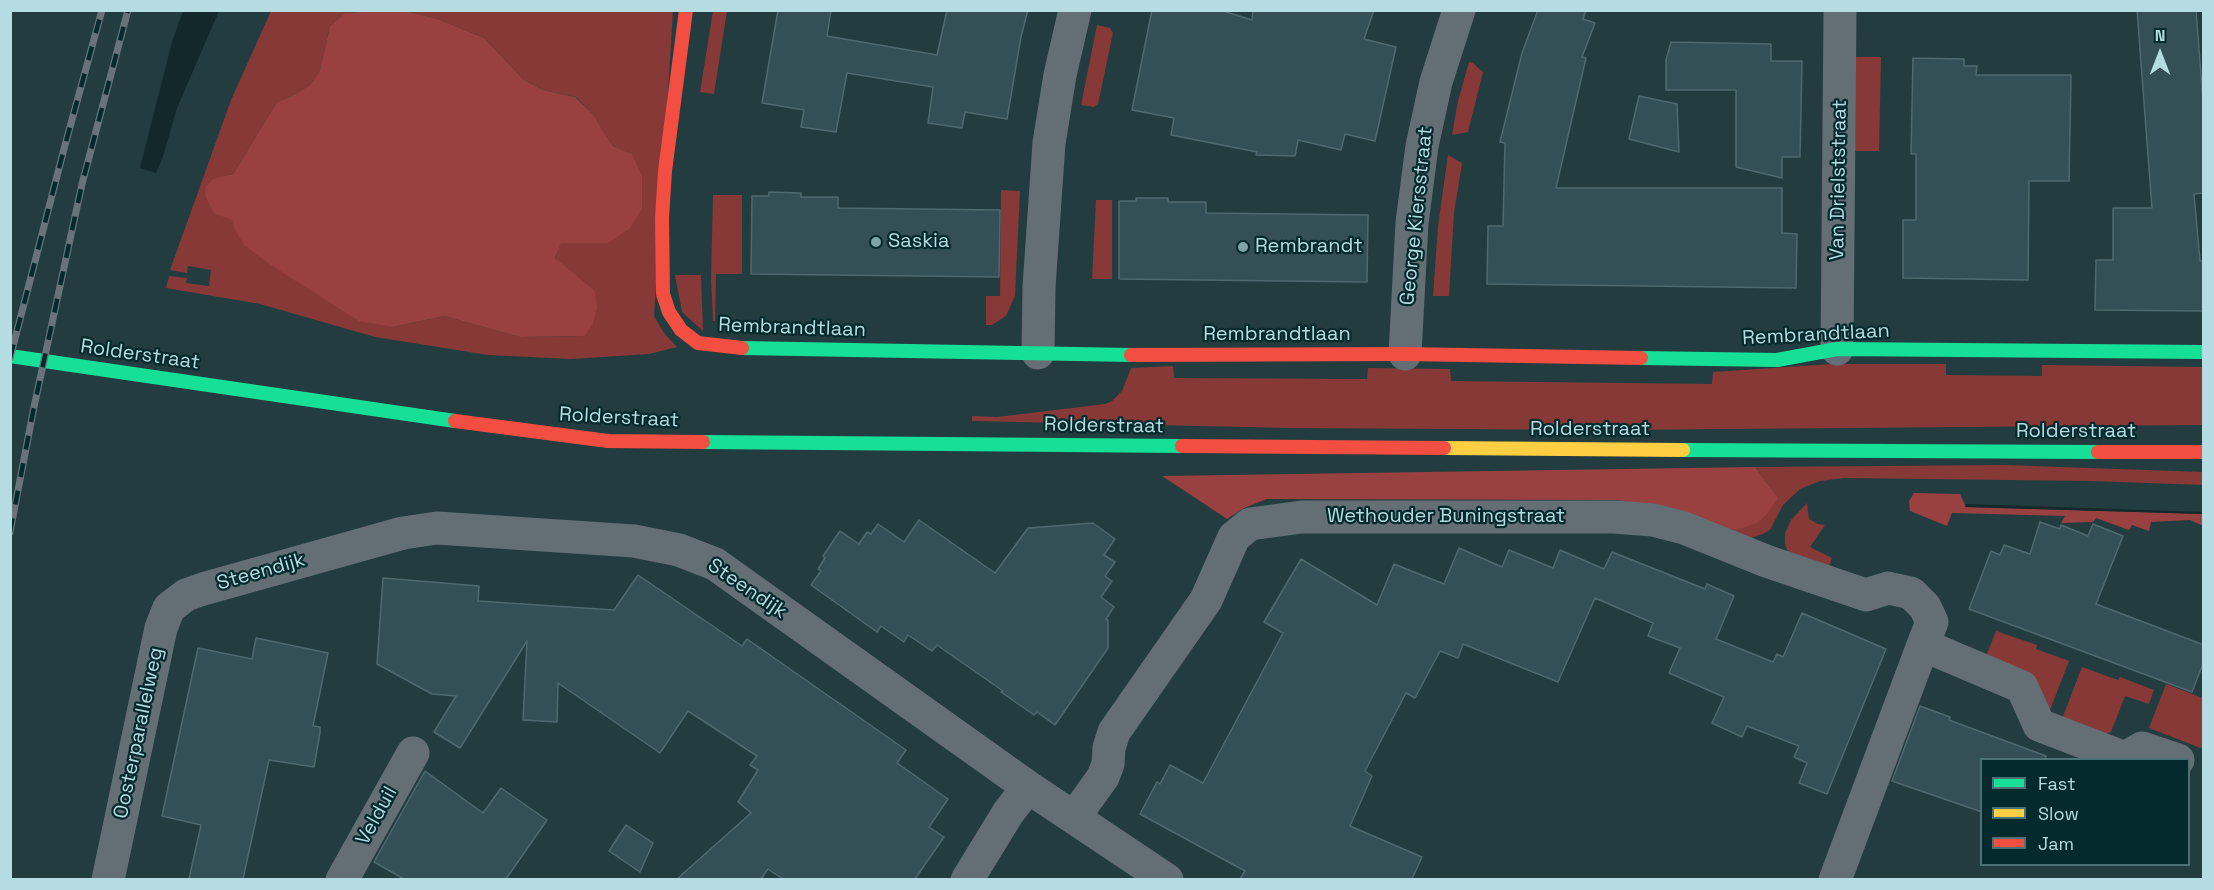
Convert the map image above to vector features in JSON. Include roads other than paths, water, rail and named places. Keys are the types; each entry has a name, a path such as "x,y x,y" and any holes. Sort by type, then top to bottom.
{"main road":[{"name":"Rembrandtlaan","path":"686,10 674,96 662,218 663,294 669,312 681,330 698,343 727,348 1122,355 1405,354 1777,360 1837,349 2204,352"},
{"name":"Rolderstraat","path":"10,356 404,414 608,441 1628,450 2204,452"}],"street":[{"path":"1038,353 1040,256 1049,143 1060,75 1075,10"},
{"name":"George Kiersstraat","path":"1405,354 1412,223 1422,146 1436,82 1459,10"},
{"name":"Van Drielststraat","path":"1837,349 1840,10"},
{"name":"Wethouder Buningstraat","path":"1075,816 1103,777 1114,732 1206,600 1234,537 1250,524 1302,517 1614,517 1653,520 1684,528 1766,561 1866,595 1888,588 1911,593 1925,607 1932,622 1835,879"},
{"name":"Steendijk","path":"186,595 419,529 436,528 634,541 662,545 715,564 1028,787 1167,879"},
{"name":"Oosterparallelweg","path":"108,879 161,628 169,608 186,595"},
{"path":"1923,645 2022,687 2039,724 2125,758 2142,748 2175,758"},
{"name":"Velduil","path":"342,879 413,753"},
{"path":"967,879 1008,813 1028,787"}],"water":[{"path":"183,11 219,11 177,108 156,173 140,168 172,42"},
{"path":"1966,504 2203,512 2204,514 1965,507"}],"railway":[{"path":"10,358 102,10"},
{"path":"10,532 34,407 82,184 128,10"}],"place":[{"name":"Saskia","path":"876,242"},
{"name":"Rembrandt","path":"1243,247"}]}
